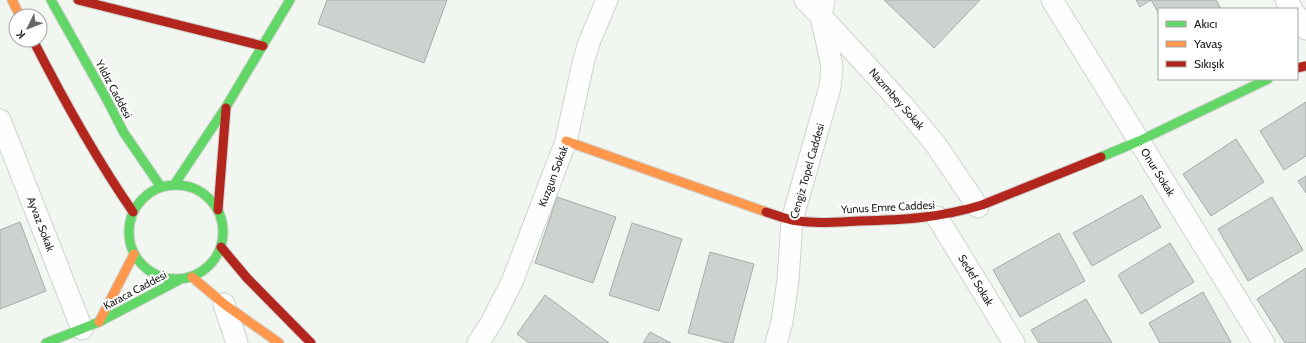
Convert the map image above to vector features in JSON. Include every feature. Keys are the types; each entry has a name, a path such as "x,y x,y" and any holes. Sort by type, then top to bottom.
{"street":[{"name":"Yıldız Caddesi","path":"51,0 124,132 161,187"},
{"path":"78,0 263,46"},
{"path":"174,184 226,107 290,0"},
{"name":"Kuzgun Sokak","path":"478,343 494,317 512,282 566,140 584,60 590,40 607,0"},
{"name":"Nazımbey Sokak","path":"805,0 822,8 936,145 978,207"},
{"name":"Onur Sokak","path":"1052,0 1264,343"},
{"name":"Cengiz Topel Caddesi","path":"776,343 782,322 788,280 792,220 830,87 832,66 822,8"},
{"path":"1298,18 1306,30"},
{"path":"37,48 70,111 111,182 133,212"},
{"name":"Yunus Emre Caddesi","path":"566,140 770,214 792,220 839,222 926,219 978,207 1139,141 1266,80"},
{"path":"218,210 226,107"},
{"name":"Ayvaz Sokak","path":"0,120 90,326"},
{"path":"174,184 187,186 200,191 210,199 218,210 222,219 223,228 221,247 217,257 202,272 192,277 181,279 170,279 159,276 140,264 130,244 129,233 133,212 144,196 152,190 174,184"},
{"name":"Sedef Sokak","path":"937,217 1014,343"},
{"path":"221,247 247,278 311,343"},
{"name":"Karaca Caddesi","path":"90,326 134,254"},
{"path":"192,277 224,304 279,343"},
{"name":"Karaca Caddesi","path":"46,343 90,326 181,279"},
{"path":"224,304 237,343"}],"building":[{"path":"327,0 447,0 424,63 318,24"},
{"path":"884,0 980,0 934,48"},
{"path":"1136,0 1151,0 1140,7"},
{"path":"1151,0 1216,0 1220,8 1158,8 1158,12"},
{"path":"1306,102 1306,156 1284,170 1260,131"},
{"path":"1236,139 1264,182 1211,216 1183,174"},
{"path":"1306,176 1306,193 1298,181"},
{"path":"1142,195 1161,227 1092,266 1073,233"},
{"path":"557,197 616,217 593,283 535,263"},
{"path":"1272,197 1303,250 1248,281 1218,229"},
{"path":"20,222 46,291 0,309 0,230"},
{"path":"632,223 682,239 659,311 609,295"},
{"path":"1059,233 1085,281 1020,317 993,270"},
{"path":"1170,243 1194,282 1141,314 1118,275"},
{"path":"710,252 754,264 733,343 688,333"},
{"path":"1306,268 1306,343 1285,343 1257,299"},
{"path":"1203,292 1231,342 1160,343 1149,323"},
{"path":"545,295 609,343 529,343 517,334"},
{"path":"1086,299 1112,343 1039,343 1031,330"},
{"path":"650,332 671,343 643,343"}],"traffic: fast":[{"path":"51,0 124,133 161,187"},
{"path":"174,185 226,107 290,0"},
{"path":"1101,157 1139,141 1266,80"},
{"path":"176,185 194,188 209,199 220,214 223,232 220,250 209,265 194,276 176,279 158,276 143,265 132,250 129,232 132,214 143,199 158,188 176,185"},
{"path":"46,343 99,322 181,279"}],"traffic: slow":[{"path":"12,0 16,8"},
{"path":"566,141 766,212"},
{"path":"99,322 134,254"},
{"path":"192,277 224,304 279,343"}],"traffic: jam":[{"path":"78,0 263,46"},
{"path":"37,48 80,128 133,212"},
{"path":"1298,68 1306,66"},
{"path":"218,210 226,108"},
{"path":"766,212 792,220 817,222 891,220 936,216 982,205 1101,157"},
{"path":"221,247 247,278 311,343"}]}
